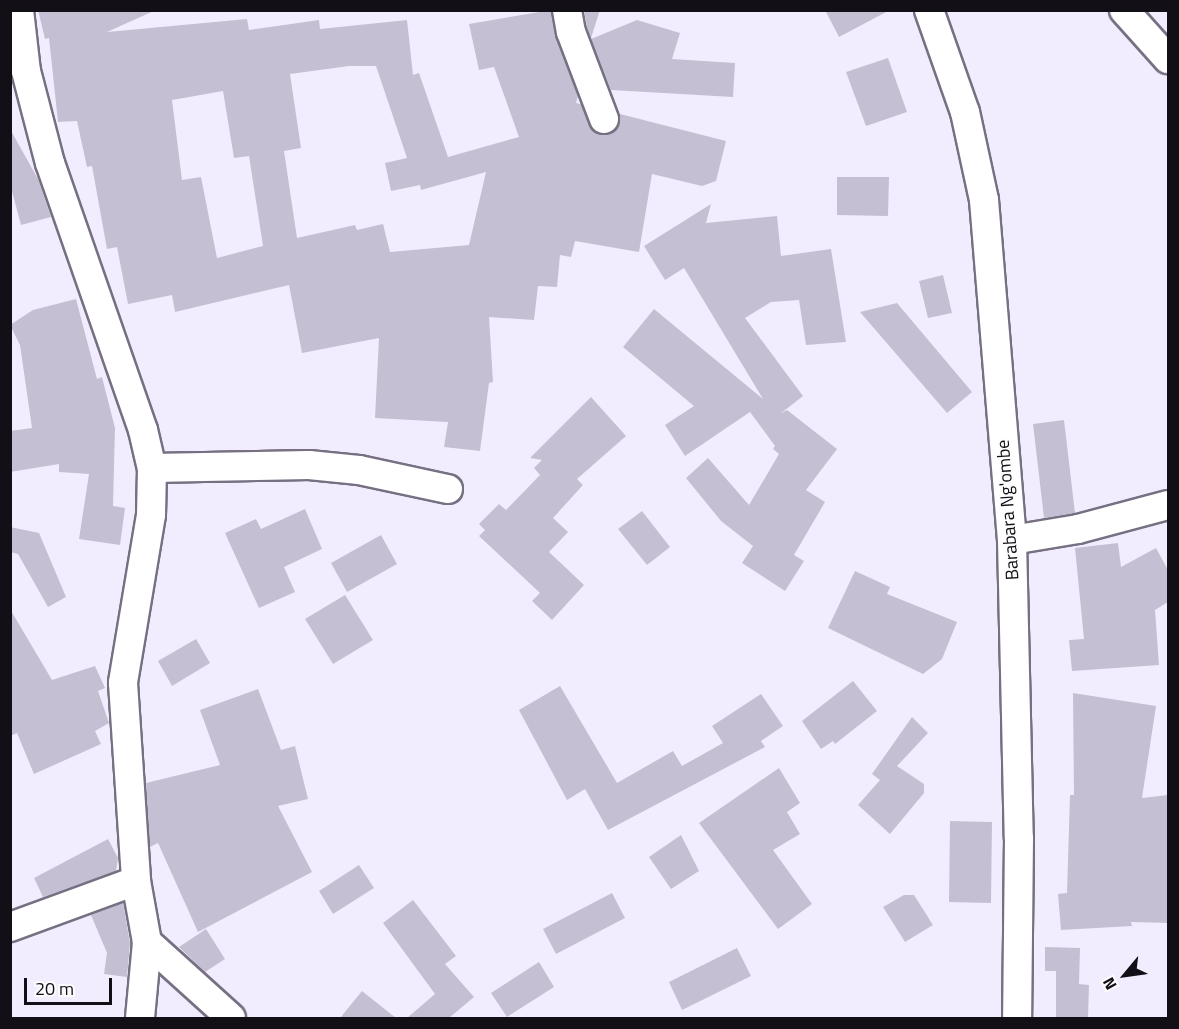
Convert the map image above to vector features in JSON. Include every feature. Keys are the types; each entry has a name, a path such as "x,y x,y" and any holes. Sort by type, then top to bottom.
{"street":[{"path":"19,10 26,70 50,163 143,430 152,468 151,514 123,683 136,881 147,942 140,1018"},
{"path":"567,10 571,32 604,119"},
{"name":"Barabara Ng'ombe","path":"929,10 966,112 984,200 1012,540 1019,838 1017,1018"},
{"path":"1124,10 1168,59"},
{"path":"152,468 309,465 359,470 448,489"},
{"path":"1012,540 1078,529 1168,506"},
{"path":"10,927 136,881"},
{"path":"147,942 231,1018"}],"building":[{"path":"38,10 156,10 107,32 247,19 249,30 319,20 320,29 407,20 413,75 419,73 448,157 519,137 494,67 479,70 469,24 551,10 556,38 578,96 576,103 581,104 594,132 610,134 617,129 620,114 726,141 716,181 702,186 652,174 639,252 575,241 571,257 560,255 557,287 538,286 534,320 489,317 493,382 489,383 480,451 444,447 448,422 375,418 379,338 302,353 289,285 175,312 172,295 128,304 117,247 107,249 92,166 87,167 77,121 58,122 49,38 45,39","holes":["349,66 376,66 407,158 385,163 391,191 420,185 421,190 486,172 469,245 390,252 383,224 357,230 355,225 297,238 284,151 301,148 290,74","223,91 234,158 249,156 263,246 217,258 201,177 182,180 172,100"]},
{"path":"584,10 600,10 591,38 587,28"},
{"path":"825,10 890,10 839,37"},
{"path":"637,20 680,33 672,59 735,63 733,97 611,90 591,39"},
{"path":"888,58 907,112 866,126 846,72"},
{"path":"10,129 38,179 51,217 21,225 10,184"},
{"path":"837,177 889,177 888,216 837,215"},
{"path":"711,204 706,223 777,216 781,256 831,249 846,342 806,345 799,300 771,302 745,318 803,396 780,414 787,410 837,449 806,490 825,502 794,555 804,561 785,591 742,563 753,546 721,521 686,478 708,458 749,505 779,454 773,449 775,446 750,412 685,456 665,425 694,406 623,347 654,309 763,399 684,268 665,280 644,246"},
{"path":"943,275 952,313 928,318 919,281"},
{"path":"76,299 97,379 102,377 115,428 113,506 125,508 120,545 79,539 89,474 59,472 59,464 10,472 10,431 32,428 20,345 10,325 33,310"},
{"path":"897,303 972,392 947,413 860,312"},
{"path":"591,397 626,436 577,479 583,485 553,518 568,532 549,552 584,585 552,620 532,601 540,593 479,536 485,530 479,524 499,504 506,510 540,475 534,468 542,460 530,458"},
{"path":"1064,420 1075,513 1044,518 1033,424"},
{"path":"305,509 322,549 284,567 295,592 259,608 225,533 256,519 261,529"},
{"path":"642,511 670,547 647,565 618,529"},
{"path":"10,527 39,533 66,597 48,607 18,554 10,552"},
{"path":"381,535 397,564 347,592 331,563"},
{"path":"1118,543 1121,567 1156,548 1168,570 1168,602 1155,610 1159,665 1072,671 1069,640 1084,639 1075,548"},
{"path":"855,571 890,587 887,594 957,622 942,659 923,674 828,628"},
{"path":"345,595 373,640 333,664 305,619"},
{"path":"10,609 52,680 95,666 105,688 98,691 109,723 95,731 101,744 34,774 17,733 10,736"},
{"path":"196,639 210,663 172,686 158,661"},
{"path":"853,681 877,711 835,744 833,741 821,749 802,721"},
{"path":"560,686 617,783 673,751 682,766 723,743 712,726 761,694 783,726 761,741 765,747 608,830 585,789 567,800 519,710"},
{"path":"258,689 281,750 295,746 308,799 278,806 312,872 198,932 158,843 150,847 146,783 220,765 200,710"},
{"path":"1073,693 1156,706 1142,798 1168,795 1168,923 1131,922 1132,926 1061,930 1058,894 1067,893 1070,795 1074,795"},
{"path":"912,717 928,733 897,766 924,784 924,793 890,834 858,805 880,780 872,774"},
{"path":"779,768 800,803 787,812 800,834 773,850 812,904 778,929 699,823"},
{"path":"950,821 992,822 991,903 949,902"},
{"path":"681,835 699,871 671,889 649,857"},
{"path":"108,839 118,858 116,871 43,897 34,878"},
{"path":"359,865 374,888 333,914 319,891"},
{"path":"612,893 625,918 556,954 543,929"},
{"path":"904,895 914,895 933,925 905,942 883,907"},
{"path":"413,900 456,956 445,964 474,997 449,1018 407,1018 435,994 383,923"},
{"path":"123,903 130,943 127,977 104,974 107,953 91,915"},
{"path":"206,929 225,959 205,972 179,947"},
{"path":"1045,947 1080,948 1079,984 1089,985 1088,1018 1056,1018 1056,971 1045,971"},
{"path":"737,948 751,976 682,1010 669,982"},
{"path":"539,962 554,987 507,1017 491,993"},
{"path":"362,991 396,1018 340,1018"}]}
